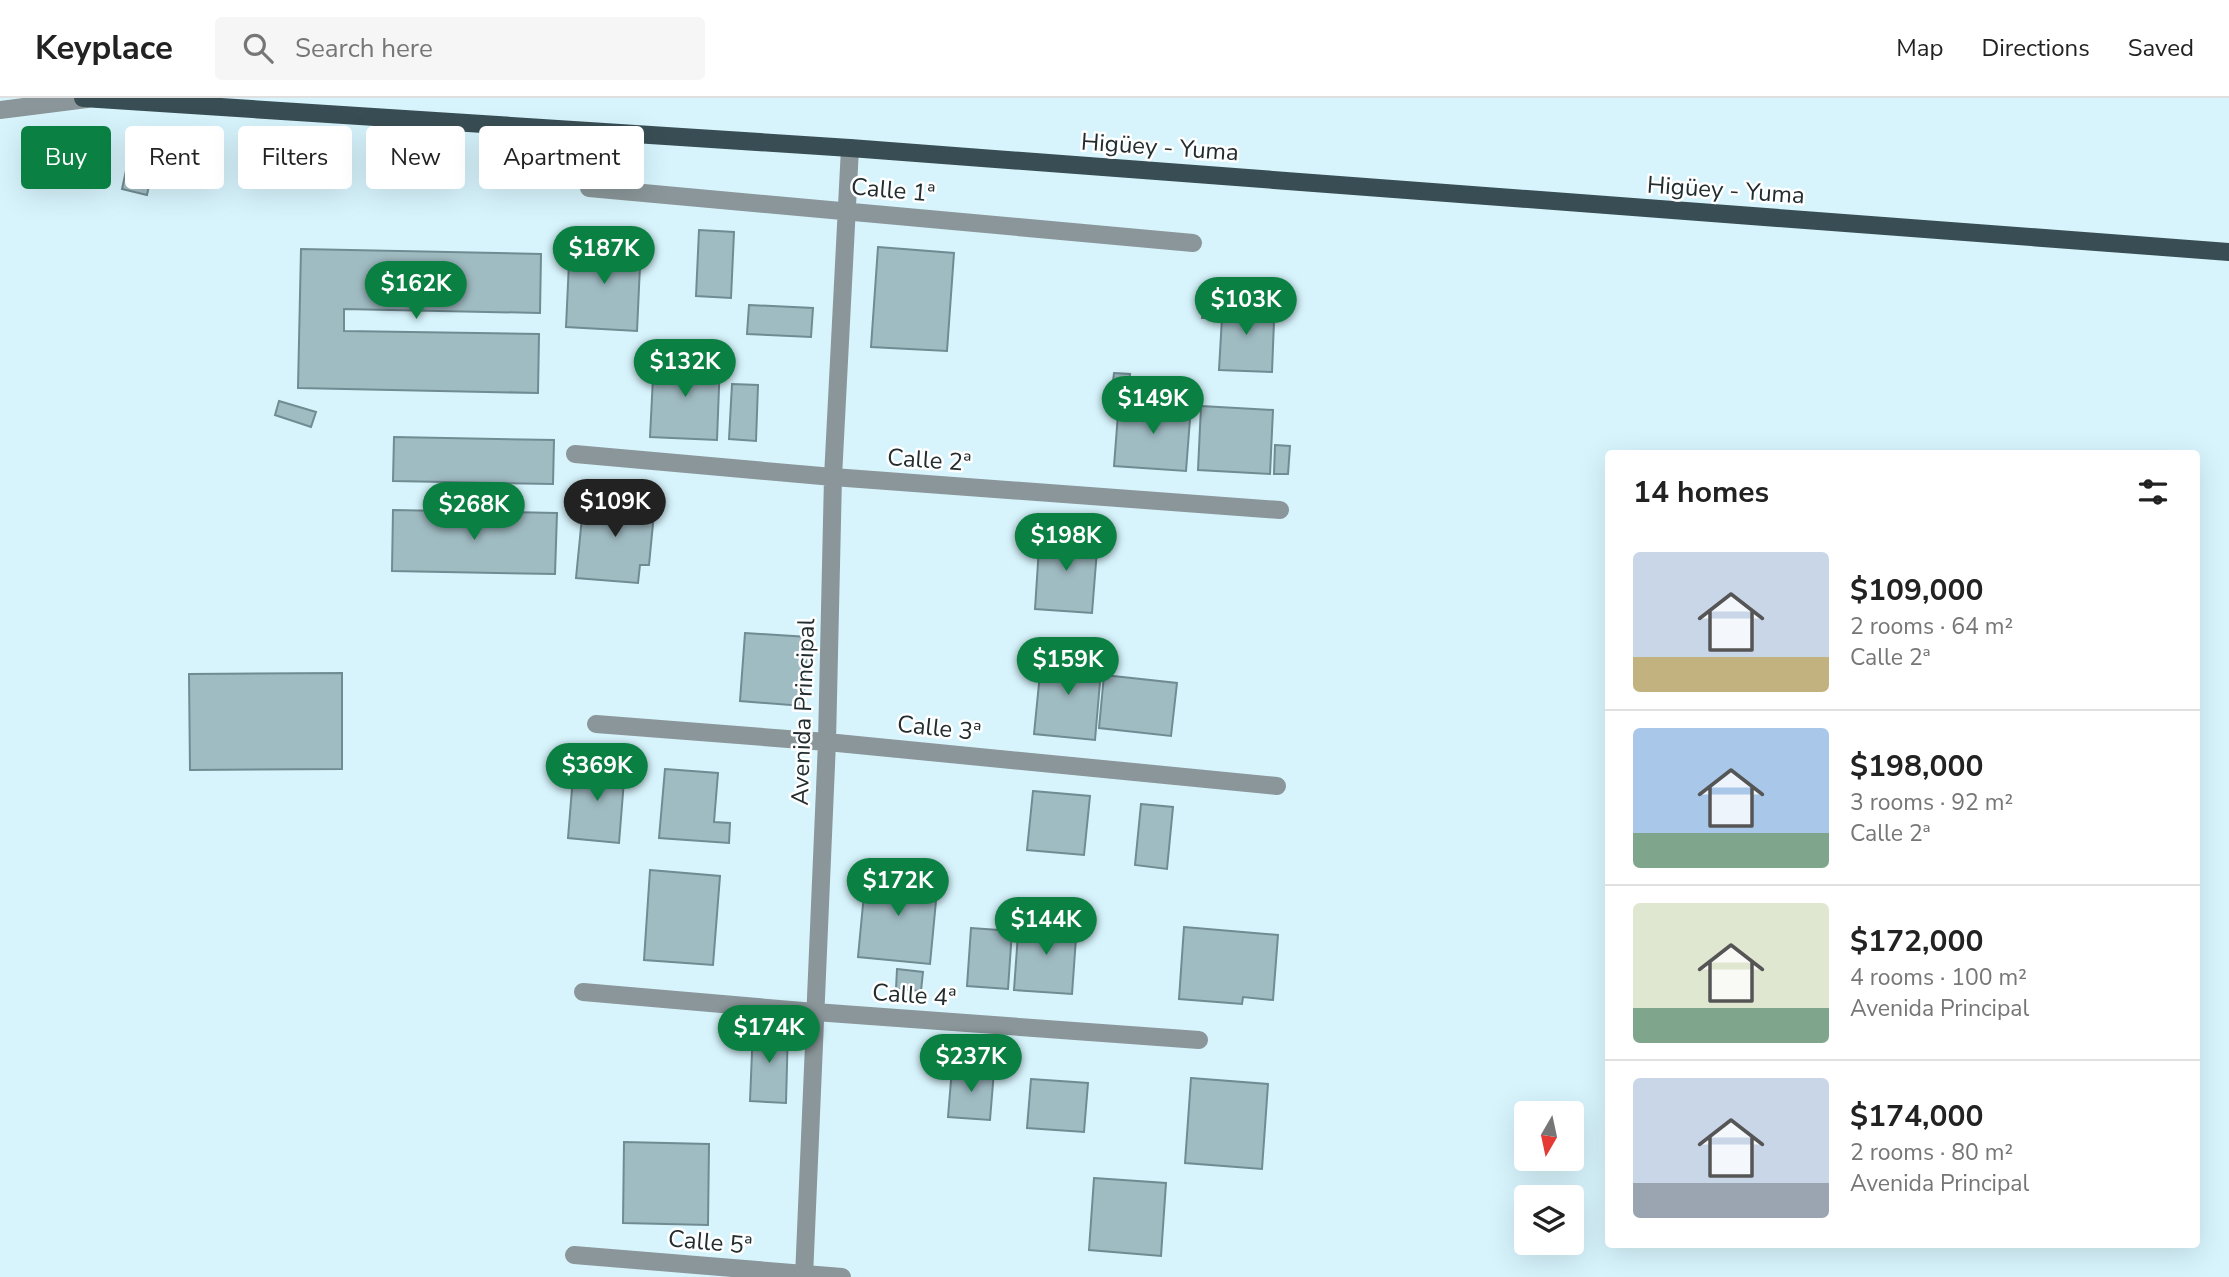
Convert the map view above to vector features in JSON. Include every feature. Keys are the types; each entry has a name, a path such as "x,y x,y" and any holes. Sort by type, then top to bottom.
{"main road":[{"name":"Higüey - Yuma","path":"85,99 850,148 2229,252"}],"street":[{"path":"0,110 85,99"},
{"name":"Avenida Principal","path":"804,1276 827,742 833,477 850,148"},
{"name":"Calle 1ª","path":"600,189 1193,243"},
{"name":"Calle 2ª","path":"575,454 833,477 1280,510"},
{"name":"Calle 3ª","path":"596,724 827,742 1278,786"},
{"name":"Calle 4ª","path":"583,992 1199,1041"},
{"name":"Calle 5ª","path":"574,1255 804,1276 842,1277"}],"building":[{"path":"125,175 125,189 148,189 147,195 122,189"},
{"path":"699,230 734,232 731,298 696,296"},
{"path":"570,241 641,244 637,331 566,327"},
{"path":"878,247 954,253 947,351 871,347"},
{"path":"301,249 541,254 540,313 344,309 344,331 539,334 538,393 298,388"},
{"path":"1237,297 1252,298 1252,302 1266,302 1266,321 1274,321 1272,372 1219,370 1223,300 1237,300"},
{"path":"1203,299 1221,300 1219,318 1202,318"},
{"path":"749,305 813,308 811,337 747,334"},
{"path":"654,358 720,361 717,440 650,437"},
{"path":"1114,373 1130,374 1129,392 1112,391"},
{"path":"732,384 758,385 756,441 729,439"},
{"path":"279,401 316,412 311,427 275,415"},
{"path":"1119,401 1191,406 1186,471 1114,466"},
{"path":"1201,406 1273,410 1270,474 1198,470"},
{"path":"394,437 554,440 553,484 393,481"},
{"path":"1275,445 1290,446 1288,474 1274,474"},
{"path":"584,497 655,503 649,565 640,565 638,583 576,578"},
{"path":"393,510 557,513 555,574 392,571"},
{"path":"1040,532 1098,537 1092,613 1035,609"},
{"path":"745,633 808,637 803,706 740,701"},
{"path":"1042,653 1102,659 1095,740 1034,734"},
{"path":"342,673 342,769 190,770 189,674"},
{"path":"1104,675 1177,683 1171,736 1099,728"},
{"path":"574,764 625,768 619,843 568,838"},
{"path":"665,769 718,773 714,822 730,823 729,843 659,838"},
{"path":"1033,791 1090,796 1084,855 1027,850"},
{"path":"1141,804 1173,807 1167,869 1135,865"},
{"path":"650,870 720,876 713,965 644,960"},
{"path":"866,873 938,880 930,964 858,957"},
{"path":"1019,920 1077,924 1072,994 1014,990"},
{"path":"1184,927 1278,935 1273,1000 1243,997 1242,1004 1179,999"},
{"path":"971,928 1012,931 1008,989 967,986"},
{"path":"897,969 923,972 921,991 896,989"},
{"path":"753,1027 788,1028 786,1103 750,1101"},
{"path":"952,1068 994,1071 990,1120 948,1117"},
{"path":"1191,1078 1268,1084 1262,1169 1185,1163"},
{"path":"1031,1079 1088,1083 1084,1132 1027,1128"},
{"path":"624,1142 709,1144 708,1225 623,1223"},
{"path":"1094,1178 1166,1183 1161,1256 1089,1250"}]}
